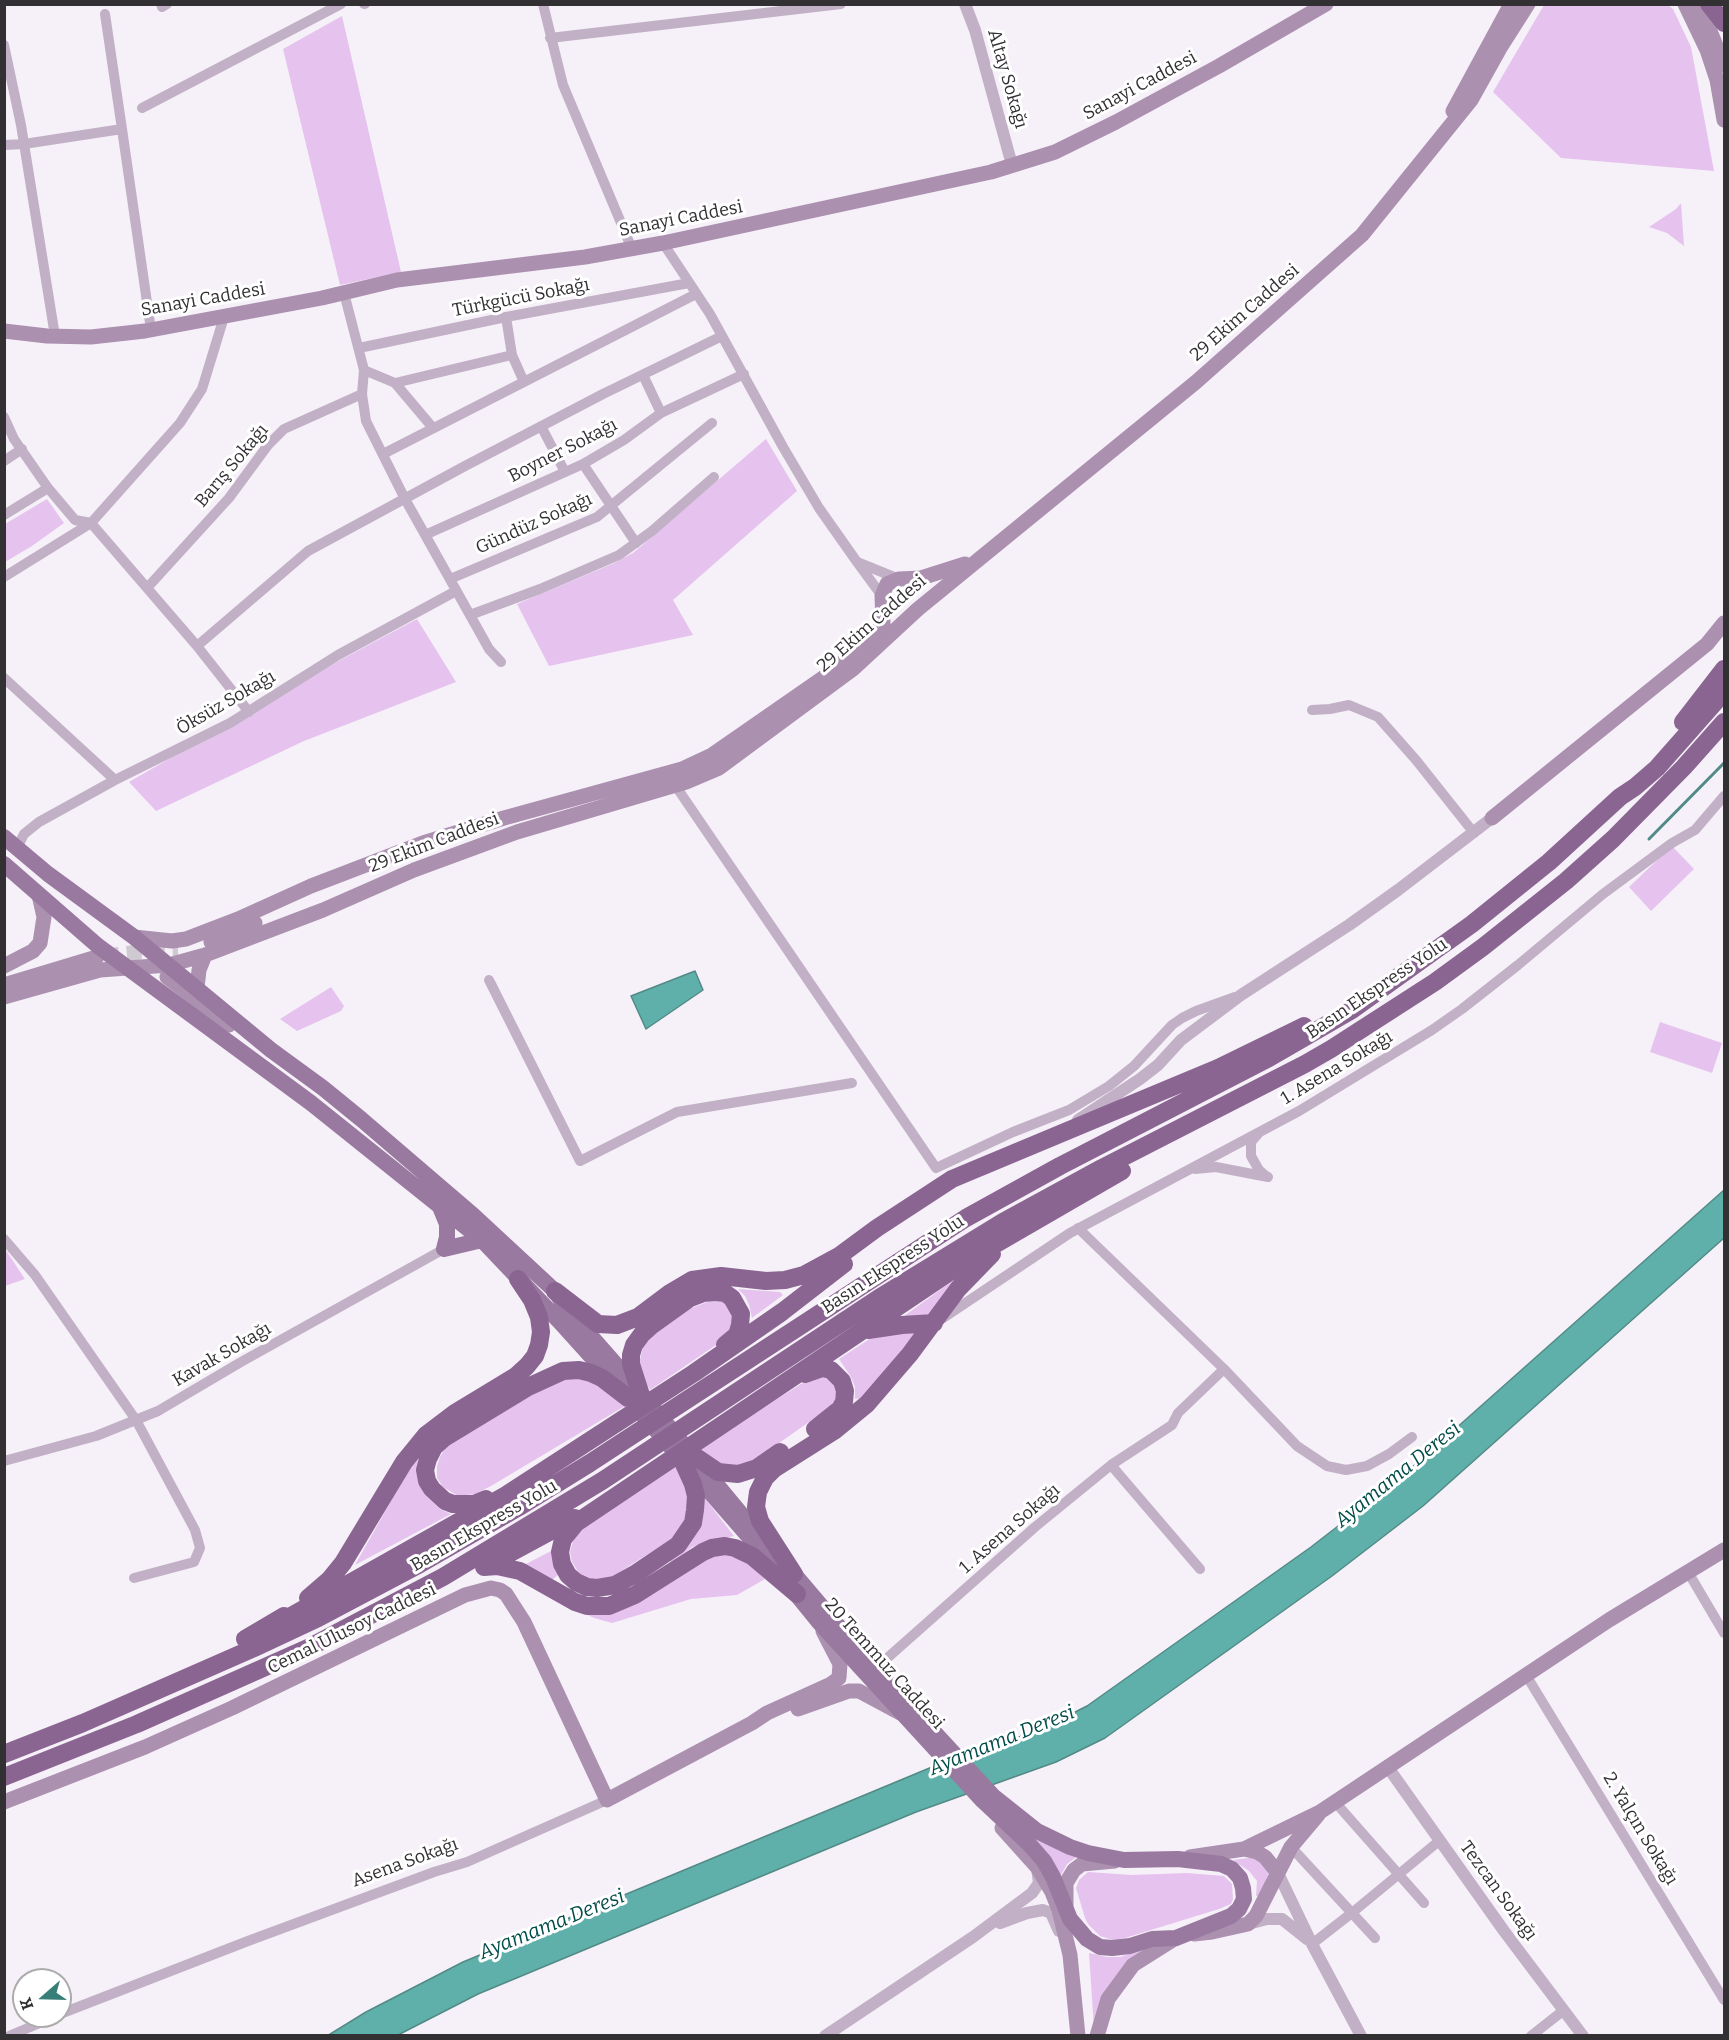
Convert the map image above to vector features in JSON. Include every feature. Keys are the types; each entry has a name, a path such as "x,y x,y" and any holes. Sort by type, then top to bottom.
{"highway":[{"path":"1709,4 1725,23"},
{"path":"1620,797 1636,774 1688,716 1725,669"},
{"name":"Basın Ekspress Yolu","path":"4,1754 169,1686 318,1618 460,1541 590,1463 966,1218 1060,1166 1269,1058 1352,1010 1432,953 1526,881 1620,797 1657,768 1725,692"},
{"name":"Basın Ekspress Yolu","path":"4,1777 137,1724 308,1648 443,1577 538,1521 681,1430 888,1293 1003,1222 1102,1168 1305,1064 1395,1009 1467,958 1551,893 1613,839 1725,722"},
{"path":"1613,839 1625,835 1644,822 1725,740"},
{"path":"555,1291 598,1323 617,1325 638,1317 692,1280 722,1276 766,1281 786,1280 804,1275 839,1256 900,1212 952,1179 1228,1063 1342,1005 1381,988"},
{"path":"688,1458 696,1496 693,1523 667,1554 615,1585 597,1588 576,1582 568,1575 562,1564 560,1552 563,1539 569,1530 606,1502 963,1263 1246,1101 1305,1064"},
{"path":"169,1686 198,1664 288,1619 479,1511 694,1373 814,1289 865,1246 900,1212"},
{"path":"794,1574 760,1521 756,1507 761,1484 774,1469 834,1431 867,1404 934,1323 958,1289 980,1265 1037,1220"},
{"path":"246,1639 290,1612 330,1579 358,1540 404,1462 426,1435 448,1417 516,1376 535,1356 541,1332 539,1317 532,1300 518,1279"},
{"path":"634,1395 631,1355 634,1345 642,1334 690,1298 703,1293 725,1293 737,1305 741,1314 741,1325 736,1335 694,1373"},
{"path":"861,1332 902,1325 934,1323"},
{"path":"688,1458 718,1472 738,1474 748,1472 831,1418 844,1402 845,1391 842,1381 831,1370 822,1368 814,1370 784,1384"},
{"path":"536,1474 483,1501 464,1505 453,1504 438,1496 427,1481 425,1470 434,1447 444,1438 528,1387 563,1371 579,1370 591,1373 634,1395"},
{"path":"308,1648 364,1629 606,1502"},
{"path":"484,1567 510,1568 531,1576 575,1602 587,1606 609,1606 635,1595 703,1552 725,1546 752,1556 797,1594"}],"main road":[{"name":"Sanayi Caddesi","path":"4,332 92,337 152,330 344,293 397,280 632,249 914,190 1055,152 1219,66 1326,4"},
{"name":"29 Ekim Caddesi","path":"1444,130 1464,87 1511,4"},
{"name":"29 Ekim Caddesi","path":"171,965 205,955 323,910 424,866 506,836 675,785 719,768 853,669 914,612 1196,382 1362,235 1444,130 1471,100 1528,4"},
{"path":"1690,8 1725,65"},
{"path":"1690,8 1717,80 1725,120"},
{"path":"902,579 916,586 920,597 914,612 895,616 885,609 882,600 887,584 902,579 921,578 978,560"},
{"name":"29 Ekim Caddesi","path":"134,937 172,941 186,939 238,919 311,886 449,834 682,769 712,755 823,678 874,638 884,623 882,600"},
{"path":"1492,818 1707,644 1725,623"},
{"path":"1492,818 1522,806 1694,665 1725,636"},
{"path":"4,837 48,874 171,965 271,1050 324,1088 473,1215 555,1291 634,1395 688,1458 794,1574 876,1668 927,1731 1044,1861 1068,1912 1084,1977 1086,2036"},
{"path":"4,997 100,970 171,965 201,946 346,879 384,858"},
{"path":"4,864 128,969 310,1103 482,1240 634,1395"},
{"path":"4,966 33,951 40,943 44,917 39,895"},
{"path":"197,988 198,970 205,955"},
{"path":"4,985 97,957"},
{"path":"171,965 290,1072 361,1119"},
{"path":"440,1206 447,1224 444,1249 482,1240"},
{"name":"20 Temmuz Caddesi","path":"688,1458 818,1621 904,1715 927,1731"},
{"path":"1320,1812 1291,1847 1256,1916 1248,1924 1212,1932 1152,1939 1130,1946 1112,1948 1100,1947 1087,1939 1068,1912 1068,1879 1082,1864 1124,1860 1178,1859 1244,1849 1320,1812 1526,1675 1725,1550"},
{"name":"Cemal Ulusoy Caddesi","path":"4,1802 145,1747 295,1678 465,1595 491,1588 506,1594 524,1622 607,1800"},
{"path":"752,1724 767,1713 831,1684 839,1678 840,1664 818,1621"},
{"path":"752,1724 849,1691 859,1691 904,1715"},
{"name":"Asena Sokağı","path":"607,1800 752,1724"},
{"path":"988,1799 1052,1839 1088,1853 1124,1860"},
{"path":"988,1799 994,1819 1037,1867 1052,1892 1059,1910 1070,1955 1078,2036"},
{"path":"1244,1849 1257,1852 1265,1857 1278,1873"},
{"path":"1097,2036 1108,1999 1133,1965 1182,1936 1231,1916 1239,1909 1244,1899 1240,1878 1232,1869 1221,1864 1178,1859"}],"street":[{"path":"161,4 162,7 167,4"},
{"path":"142,108 341,4"},
{"path":"543,4 563,85 632,249"},
{"path":"550,38 841,4"},
{"name":"Altay Sokağı","path":"965,4 975,30 1012,165"},
{"path":"105,14 152,330"},
{"path":"4,45 24,144 55,336"},
{"path":"4,145 122,129"},
{"path":"663,243 722,336 819,508 882,600"},
{"name":"Türkgücü Sokağı","path":"359,348 506,317 688,283"},
{"path":"344,293 364,370 362,394 366,421 405,499 456,591 489,649 501,662"},
{"path":"383,454 696,294"},
{"path":"4,577 91,524 180,423 202,389 224,317"},
{"path":"506,317 512,355 524,382"},
{"path":"198,646 308,552 541,426 722,336"},
{"path":"395,383 512,355"},
{"path":"364,370 395,383 433,428"},
{"name":"Boyner Sokağı","path":"425,535 583,464 624,440 661,413 744,374"},
{"path":"643,375 661,413"},
{"name":"Barış Sokağı","path":"147,588 229,498 267,445 284,429 362,394"},
{"path":"4,417 14,439 48,488 75,520 91,524 198,646 249,712"},
{"name":"Gündüz Sokağı","path":"450,579 597,517 712,423"},
{"path":"541,426 565,472"},
{"path":"4,461 22,449"},
{"path":"583,464 636,543"},
{"path":"470,615 540,589 619,555 714,477"},
{"path":"4,514 48,488"},
{"path":"857,562 902,579"},
{"name":"Öksüz Sokağı","path":"17,848 24,834 39,822 115,780 230,723 338,656 456,591"},
{"path":"4,678 115,780"},
{"path":"1312,710 1349,705 1378,717 1416,760 1474,833"},
{"path":"675,785 936,1168 1013,1132 1069,1110 1109,1086 1134,1066 1182,1018 1241,995"},
{"name":"1. Asena Sokağı","path":"934,1323 1078,1228 1299,1111 1432,1030 1518,965 1603,894 1672,843 1695,830 1725,796"},
{"path":"1043,1141 1140,1079 1158,1065 1181,1040 1241,995 1349,925 1492,818"},
{"path":"489,980 580,1161 677,1112 852,1083"},
{"path":"1185,1171 1216,1167 1268,1177 1254,1162 1250,1148 1254,1137 1263,1130"},
{"path":"1078,1228 1224,1369 1297,1446 1327,1466 1346,1470 1367,1466 1389,1454 1412,1437"},
{"path":"4,1239 35,1275 136,1420 195,1530 200,1548 194,1562 134,1578"},
{"name":"Kavak Sokağı","path":"4,1461 96,1436 158,1411 444,1249"},
{"name":"1. Asena Sokağı","path":"876,1668 1035,1527 1111,1465 1172,1425 1178,1413 1224,1369"},
{"path":"1111,1465 1200,1569"},
{"path":"1688,1572 1725,1633"},
{"name":"2. Yalçın Sokağı","path":"1526,1675 1725,2000"},
{"name":"Tezcan Sokağı","path":"1387,1766 1438,1841 1583,2036"},
{"name":"Asena Sokağı","path":"72,2010 259,1937 467,1862 607,1800"},
{"path":"1335,1802 1424,1903"},
{"path":"1312,1944 1438,1841"},
{"path":"1291,1847 1375,1938"},
{"path":"825,2036 973,1937 1037,1889 1039,1876 1037,1867"},
{"path":"1278,1873 1312,1944 1361,2036"},
{"path":"973,1937 1008,1919 1028,1913 1047,1911 1051,1913 1070,1955"},
{"path":"1248,1924 1275,1918 1282,1919 1312,1944"},
{"path":"1531,2036 1564,2010"},
{"name":"Asena Sokağı","path":"9,2036 28,2028"}],"shaded area":[{"path":"1544,5 1668,5 1673,9 1691,47 1714,171 1561,158 1493,92"},
{"path":"342,16 401,272 340,285 283,49"},
{"path":"1681,203 1684,246 1667,233 1649,227"},
{"path":"766,439 797,491 673,600 693,635 549,666 517,604 633,553"},
{"path":"47,499 64,523 5,562 5,524"},
{"path":"417,619 456,682 304,741 156,811 129,782 329,666"},
{"path":"1672,846 1694,869 1651,911 1629,887"},
{"path":"331,987 344,1006 341,1011 297,1031 280,1019"},
{"path":"1660,1022 1722,1043 1712,1073 1650,1052"},
{"path":"5,1249 25,1279 4,1286"},
{"path":"955,1279 928,1316 900,1319"},
{"path":"738,1289 780,1292 783,1295 752,1318 745,1296"},
{"path":"710,1301 725,1302 734,1316 733,1329 716,1345 650,1390 643,1379 639,1364 644,1342 689,1309"},
{"path":"919,1329 863,1398 855,1399 855,1387 851,1377 839,1359 880,1332"},
{"path":"818,1376 828,1379 837,1387 835,1401 822,1413 749,1464 726,1469 699,1448 801,1384"},
{"path":"565,1378 581,1378 595,1382 625,1406 475,1494 458,1496 443,1487 437,1478 437,1466 446,1447 545,1387"},
{"path":"423,1449 419,1482 425,1495 440,1509 451,1514 355,1565 405,1476"},
{"path":"674,1465 687,1486 688,1515 675,1537 610,1578 592,1579 581,1576 572,1562 570,1552 577,1534 583,1527"},
{"path":"700,1492 734,1536 692,1547 672,1563 668,1559"},
{"path":"553,1550 559,1574 551,1581 524,1565"},
{"path":"718,1552 745,1561 765,1579 737,1595 691,1599 612,1623 575,1609 594,1612"},
{"path":"1027,1834 1078,1856 1067,1864 1061,1875"},
{"path":"1259,1858 1269,1872 1260,1896 1256,1896 1257,1881 1249,1871 1233,1860"},
{"path":"1088,1872 1132,1875 1187,1873 1224,1876 1232,1884 1233,1899 1231,1904 1219,1909 1113,1940 1100,1936 1085,1918 1076,1888 1079,1880"},
{"path":"1152,1946 1094,2029 1089,1953 1120,1957"}],"water":[{"path":"695,971 703,990 646,1029 631,996"},
{"name":"Ayamama Deresi","path":"1724,1190 1724,1238 1423,1506 1332,1576 1105,1738 1056,1762 916,1812 478,1994 398,2035 327,2036 366,2012 463,1962 932,1767 1042,1729 1087,1706 1311,1547 1400,1478"}],"waterway":[{"path":"1649,839 1724,763"}],"tunnel":[{"path":"104,956 141,952 178,952"}]}
